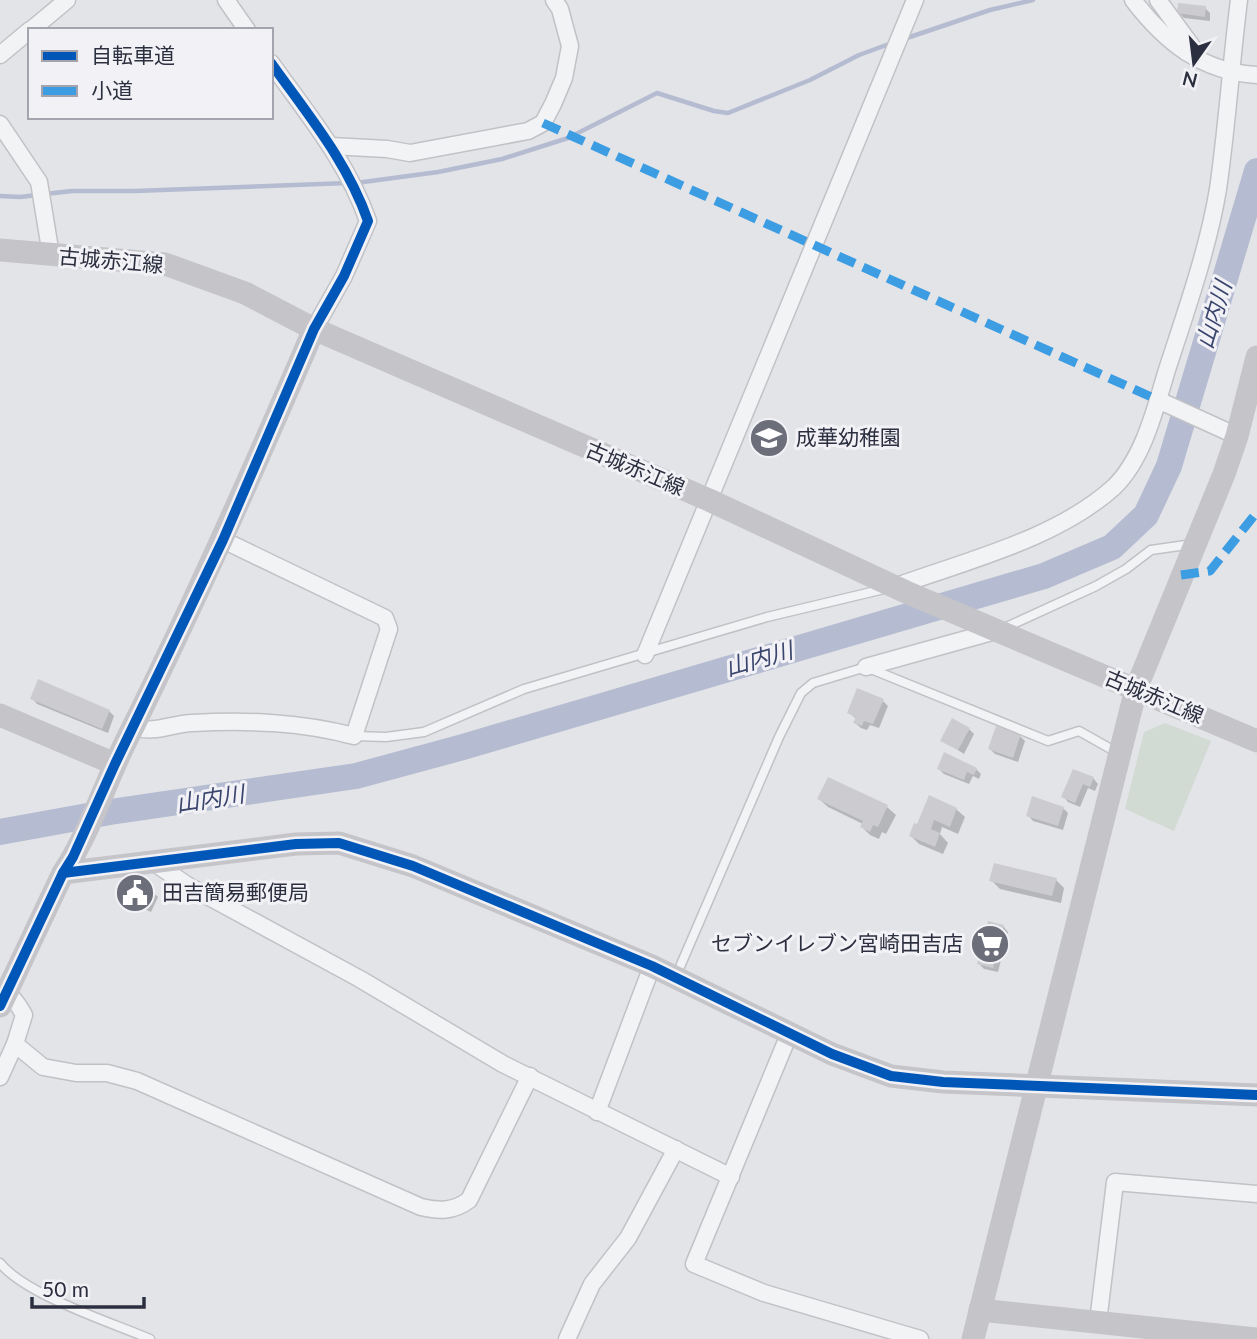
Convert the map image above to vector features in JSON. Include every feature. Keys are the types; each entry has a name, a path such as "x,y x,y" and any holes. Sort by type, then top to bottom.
{"street":[{"path":"32,28 67,0"},
{"path":"226,0 246,28"},
{"path":"331,146 410,153 528,131 543,123 564,78 570,46 560,9 554,0"},
{"path":"645,655 915,0"},
{"path":"1133,0 1150,22 1198,60 1243,73"},
{"path":"1158,0 1191,46 1186,52"},
{"path":"900,589 1050,530 1099,500 1126,473 1139,450 1158,400 1196,279 1217,192 1243,73 1239,0"},
{"path":"0,55 28,32"},
{"path":"0,1077 24,1015 2,996 68,865 223,540 314,329 344,276 368,221 358,191 331,146 273,66"},
{"path":"0,124 38,182 51,255"},
{"name":"古城赤江線","path":"0,250 165,264 245,293 314,329 709,500 900,589 1257,741"},
{"path":"973,1339 1136,689 1237,436 1257,357"},
{"path":"1158,400 1237,436"},
{"path":"133,727 147,731 189,723 280,722 354,736 389,629 385,618 223,540"},
{"path":"866,667 994,628"},
{"path":"0,715 115,764"},
{"path":"68,865 153,862 296,844 338,843 413,866 676,976 832,1054 891,1076 943,1082 1257,1095"},
{"path":"153,862 187,885 360,979 481,1052 731,1177"},
{"path":"597,1112 652,966"},
{"path":"790,1032 694,1264 764,1293 920,1339"},
{"path":"15,1044 43,1067 76,1073 107,1073 137,1081 421,1207 436,1210 454,1209 469,1200 530,1076"},
{"path":"567,1339 592,1284 628,1238 676,1149"},
{"path":"1098,1322 1115,1182 1257,1194"},
{"path":"980,1310 1257,1339"}],"lane":[{"path":"994,628 1096,586 1126,569 1151,550 1194,543"},
{"path":"354,736 386,737 424,732 524,689 767,617 900,589"},
{"path":"676,976 779,737 801,693 813,683 866,667 1048,741 1079,731 1118,753"},
{"path":"0,1263 9,1274 30,1288 150,1339"}],"shaded area":[{"path":"1165,723 1211,741 1174,831 1125,809 1144,732"}],"building":[{"path":"1178,3 1206,6 1205,17 1177,13"},
{"path":"38,679 110,710 102,729 30,699"},
{"path":"857,688 884,699 873,724 864,721 862,726 853,723 856,717 847,713"},
{"path":"952,718 970,728 958,750 940,741"},
{"path":"996,726 1021,734 1013,758 988,749"},
{"path":"944,752 977,768 974,775 967,772 964,780 937,769"},
{"path":"1073,769 1094,777 1090,787 1083,784 1075,803 1061,797"},
{"path":"828,777 888,805 878,827 873,825 870,832 860,827 863,821 817,799"},
{"path":"929,795 957,808 950,827 934,820 931,829 940,833 935,847 909,836"},
{"path":"1032,796 1064,807 1058,826 1026,816"},
{"path":"994,863 1057,878 1052,896 989,881"},
{"name":"田吉簡易郵便局","path":"125,878 153,891 146,908 117,895"},
{"name":"セブンイレブン宮崎田吉店","path":"988,921 1004,925 993,968 977,964"}],"waterway":[{"path":"904,39 990,10 1033,0"},
{"path":"356,183 438,172 502,159 568,138 657,93 728,113 892,43"},
{"name":"山内川","path":"0,832 110,812 356,776 1044,576 1112,547 1146,515 1169,466 1257,171"},
{"path":"45,194 348,183"},
{"path":"0,196 37,195"}],"marked path":[{"path":"543,123 1158,400"},
{"path":"1181,575 1210,571 1257,512"}],"cycle path":[{"path":"0,1006 223,540 314,329 344,276 368,221 338,158 273,66"},
{"path":"63,873 296,844 339,843 413,866 652,966 832,1054 891,1076 943,1082 1257,1095"}],"place":[{"name":"成華幼稚園","path":"769,438"},
{"name":"田吉簡易郵便局","path":"135,893"},
{"name":"セブンイレブン宮崎田吉店","path":"990,944"}]}
